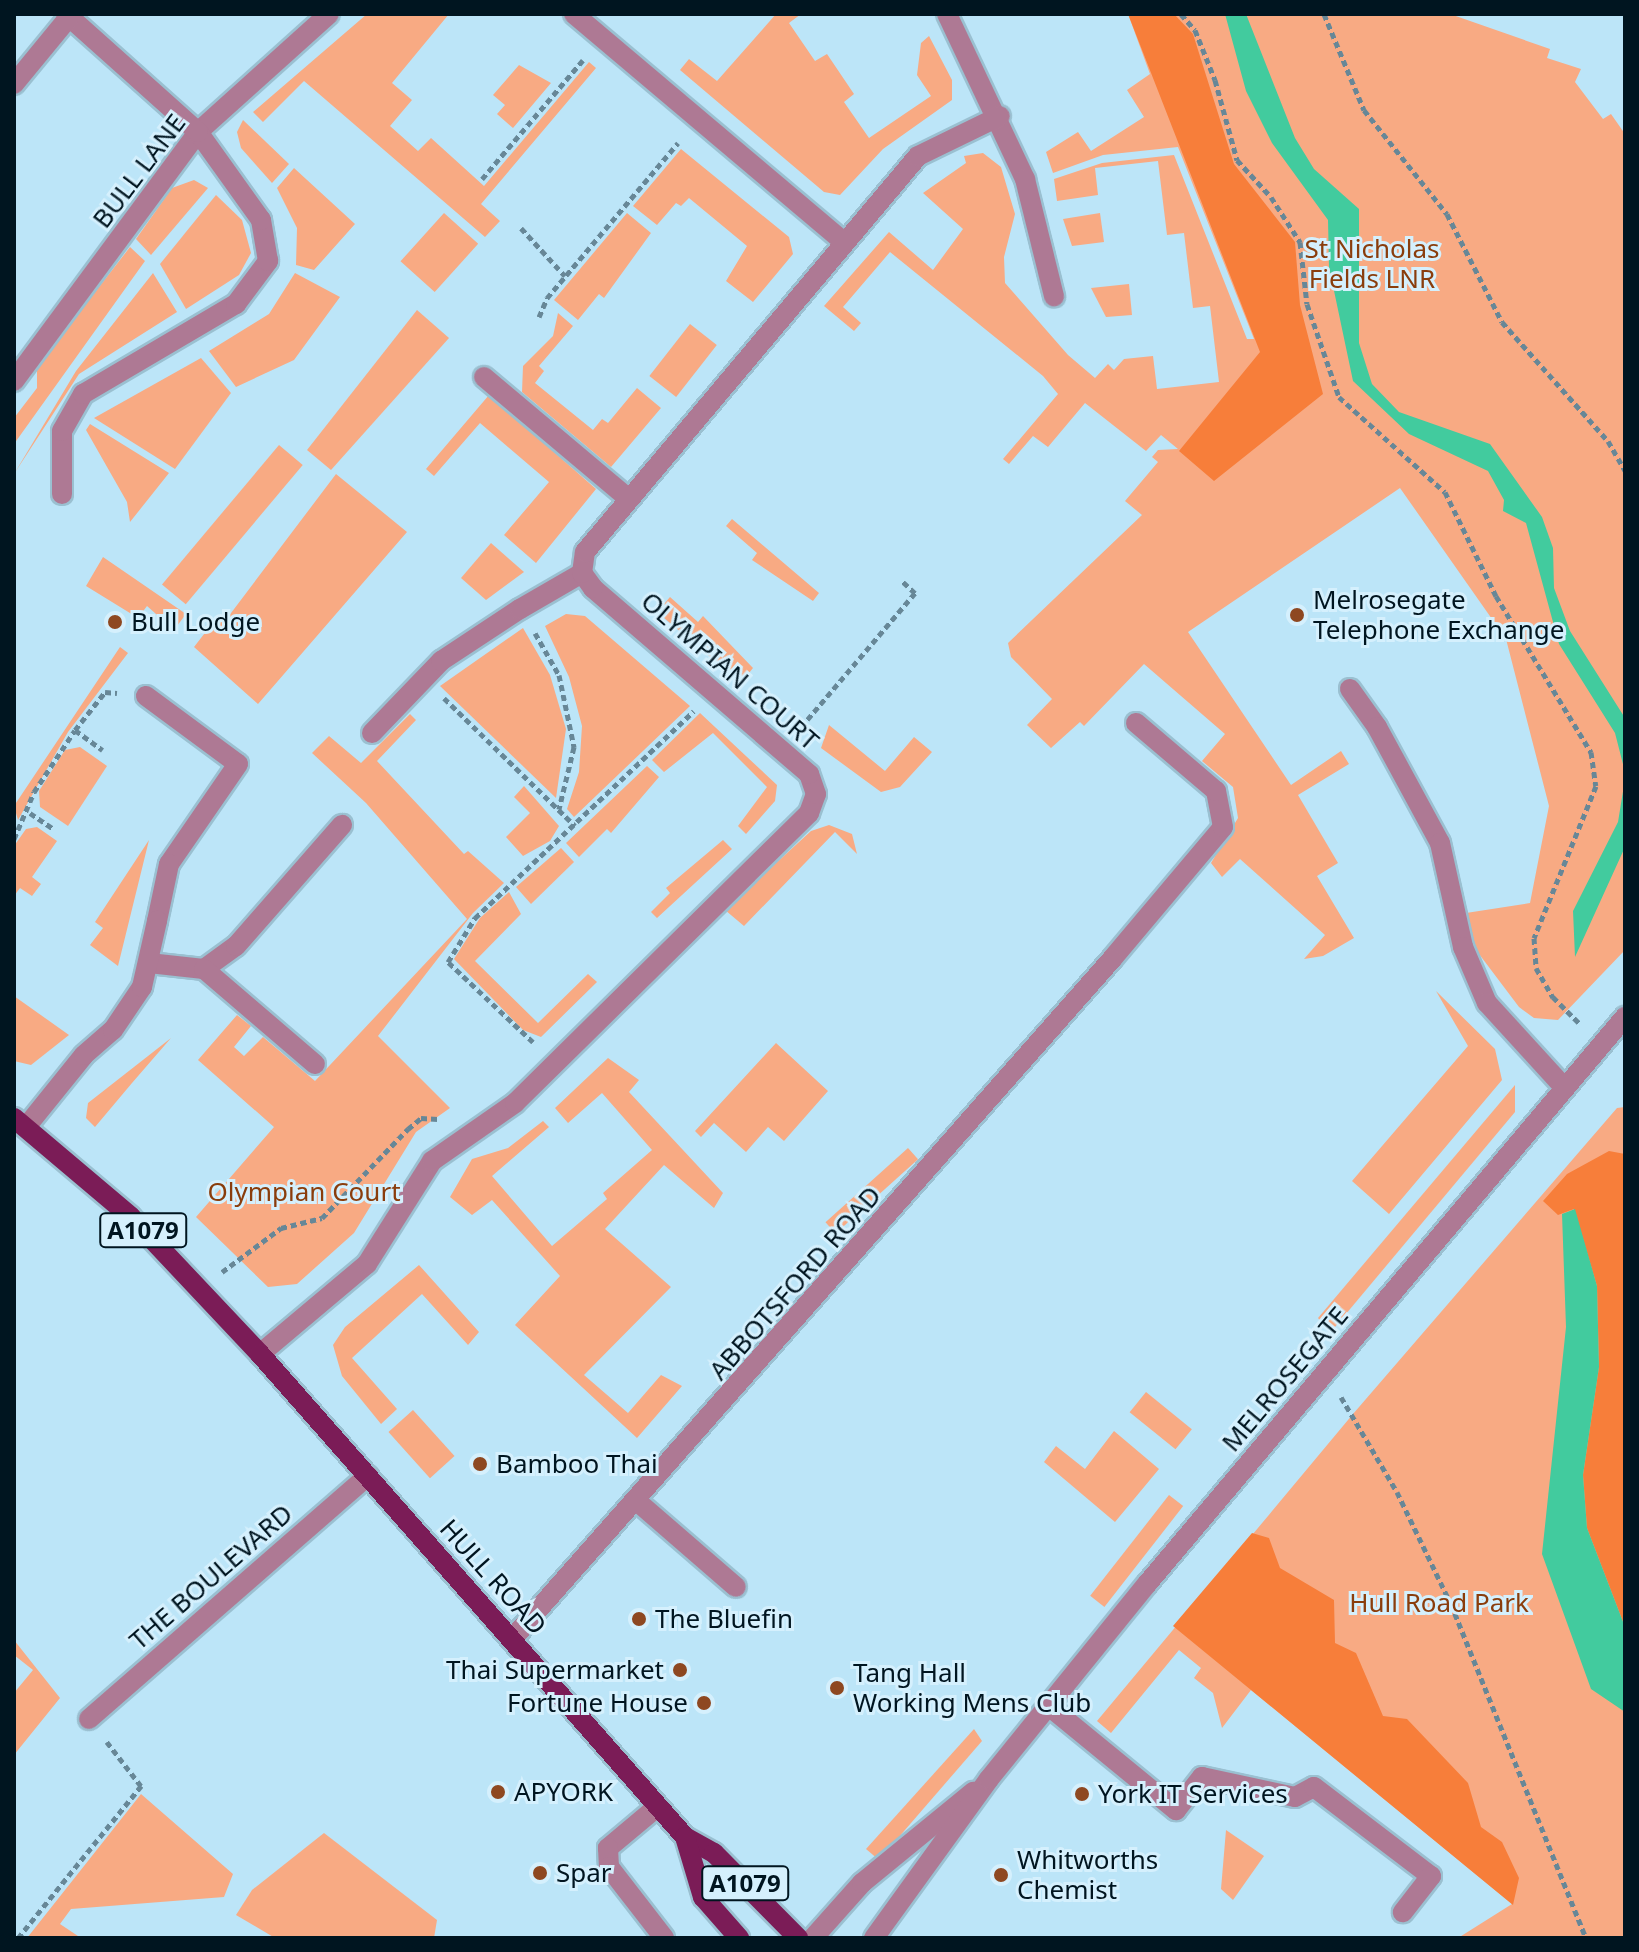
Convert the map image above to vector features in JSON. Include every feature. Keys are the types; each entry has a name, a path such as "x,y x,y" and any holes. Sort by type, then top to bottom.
{"main road":[{"name":"A1079","path":"20,1122 131,1217 260,1354"},
{"name":"HULL ROAD","path":"260,1354 513,1638 657,1807 685,1837 714,1853 798,1938"},
{"name":"HULL ROAD","path":"685,1837 703,1897 739,1938"}],"street":[{"name":"BULL LANE","path":"14,381 198,132 329,14"},
{"path":"574,14 697,121 843,241"},
{"path":"947,14 1000,116 1025,179 1054,296"},
{"path":"14,84 68,15 198,132 261,220 268,261 236,304 83,394 62,431 62,494"},
{"path":"372,733 424,677 520,609 582,573 585,552 843,241 918,156 1000,116"},
{"path":"484,377 629,499"},
{"name":"OLYMPIAN COURT","path":"260,1354 367,1264 432,1161 451,1143 515,1103 809,813 816,794 809,774 582,573"},
{"path":"1350,689 1377,727 1440,843 1463,947 1487,1003 1562,1085"},
{"path":"20,1122 84,1055 113,1030 142,987 169,864 238,764 146,696"},
{"name":"ABBOTSFORD ROAD","path":"513,1638 639,1503 1223,827 1216,791 1136,723"},
{"path":"204,969 236,946 342,825"},
{"path":"149,963 204,969 315,1064"},
{"name":"MELROSEGATE","path":"874,1938 989,1779 1562,1085 1625,1017"},
{"name":"THE BOULEVARD","path":"89,1719 368,1476"},
{"path":"639,1503 736,1587"},
{"path":"1050,1707 1176,1810 1202,1777 1295,1797 1314,1787 1431,1876 1403,1912"},
{"name":"MELROSEGATE","path":"813,1938 893,1855 989,1779"},
{"path":"657,1807 608,1848 619,1886 657,1935"}],"path":[{"path":"1181,14 1195,30 1215,80 1237,160 1271,197 1300,242 1307,304 1339,397 1445,492 1496,596 1591,752 1596,786 1534,938 1536,968 1553,997 1599,1043"},
{"path":"1324,14 1364,110 1447,214 1502,322 1608,441 1625,470"},
{"path":"482,179 601,37"},
{"path":"539,317 565,276 697,121"},
{"path":"521,228 565,276"},
{"path":"782,750 915,593 902,581"},
{"path":"520,609 559,675 568,708 574,747 559,809"},
{"path":"424,677 575,826"},
{"path":"561,1059 520,1034 448,962 475,918 700,705 684,690 696,677"},
{"path":"14,839 30,813 34,792 75,730 105,692 146,696"},
{"path":"75,730 103,750"},
{"path":"30,813 52,828"},
{"path":"202,1292 259,1241 322,1218 421,1118 441,1119 451,1143"},
{"path":"1324,1373 1397,1492 1451,1604 1586,1938"},
{"path":"18,1938 141,1786 89,1719"}],"green space":[{"path":"367,14 449,14 392,83 412,100 390,126 418,151 431,138 484,186 589,62 596,68 481,204 500,221 485,237 304,81 263,122 253,112"},
{"path":"776,14 801,14 789,23 815,61 827,54 854,94 844,102 869,138 931,96 917,75 921,43 929,36 952,80 952,100 883,149 840,195 824,192 680,70 689,59 717,81"},
{"name":"St Nicholas Fields LNR","path":"1128,14 1450,14 1550,49 1547,58 1581,69 1575,82 1603,119 1611,114 1625,134 1625,950 1558,1020 1534,1018 1519,1007 1476,950 1466,913 1530,903 1549,806 1506,639 1400,488 1188,632 1291,785 1341,751 1349,764 1298,795 1338,863 1317,876 1354,938 1323,956 1304,959 1325,935 1240,859 1222,877 1211,863 1238,818 1233,787 1202,761 1225,734 1144,664 1084,726 1080,722 1051,748 1027,725 1052,699 1011,657 1008,643 1142,515 1125,501 1158,462 1152,457 1158,450 1178,449 1161,435 1146,451 1085,403 1048,447 1033,436 1009,464 1003,459 1058,394 1043,376 890,252 843,307 861,323 854,331 824,306 889,232 933,270 963,229 923,193 966,163 964,156 983,153 1001,167 1015,214 1004,257 1005,283 1068,355 1095,378 1108,364 1114,370 1124,359 1153,356 1157,389 1219,382 1210,306 1193,308 1184,233 1167,235 1158,161 1095,168 1098,195 1057,201 1054,179 1102,163 1174,155 1247,339 1254,339 1178,147 1103,155 1053,173 1046,152 1078,132 1091,151 1144,117 1127,90 1150,74"},
{"path":"519,65 551,83 513,128 497,114 505,105 493,95"},
{"path":"243,120 289,164 272,183 241,148 237,132"},
{"path":"681,149 789,237 793,254 753,302 726,281 747,246 689,198 681,206 676,203 657,225 633,206"},
{"path":"294,168 355,224 314,270 296,265 297,228 277,188"},
{"path":"194,180 208,188 151,255 136,239 172,188"},
{"path":"216,195 242,220 251,253 239,275 186,309 160,264"},
{"path":"444,213 478,244 435,292 401,261"},
{"path":"627,213 651,233 604,298 599,294 578,320 554,300"},
{"path":"1100,213 1104,242 1072,246 1063,219"},
{"path":"130,247 145,261 14,444 14,418 37,388 37,367"},
{"path":"153,273 177,312 79,374 14,474 76,371"},
{"path":"295,273 340,297 294,360 236,387 209,351 269,314"},
{"path":"1129,284 1132,315 1106,317 1091,288"},
{"path":"417,310 449,338 331,470 307,450"},
{"path":"558,313 573,326 539,366 544,371 535,383 593,430 602,419 608,423 637,388 661,408 611,467 522,392 523,366 553,336"},
{"path":"690,324 717,345 676,397 649,376"},
{"path":"201,358 231,393 175,469 94,418"},
{"path":"489,395 596,489 536,563 504,535 549,482 480,423 434,476 426,469"},
{"path":"90,424 169,473 130,522 127,502 86,430"},
{"path":"279,445 303,465 186,604 162,584"},
{"path":"336,474 407,532 258,704 194,647 218,616 225,621"},
{"path":"732,519 819,593 813,601 752,560 757,553 726,526"},
{"path":"491,543 524,572 486,600 461,578"},
{"path":"103,557 186,614 174,630 147,606 138,618 86,586"},
{"path":"670,597 698,622 703,616 753,668 741,683 657,612"},
{"path":"566,614 585,616 690,706 574,817 567,809 579,772 582,726 569,677 545,626"},
{"path":"523,628 550,675 566,729 556,798 440,686"},
{"path":"120,647 128,653 68,732 18,820 14,806"},
{"path":"700,713 777,785 775,801 746,834 738,826 767,787 713,733 664,772 652,760"},
{"name":"Olympian Court","path":"410,714 416,720 377,761 464,854 468,851 504,883 473,913 378,1036 450,1108 416,1132 354,1233 297,1284 268,1287 196,1217 274,1127 198,1060 237,1015 251,1026 234,1047 244,1056 263,1037 315,1081 467,919 366,803 312,753 329,736 361,763"},
{"path":"829,725 885,771 914,737 932,752 900,787 881,792 821,748"},
{"path":"80,747 107,766 68,826 40,807 39,791 65,750"},
{"path":"647,766 659,777 611,833 607,829 579,857 566,843"},
{"path":"524,786 559,826 550,841 523,856 506,837 530,813 514,797"},
{"path":"829,825 852,834 857,854 835,832 744,926 725,910 811,831"},
{"path":"37,827 57,841 32,877 41,884 32,896 20,888 14,896 14,846 26,829"},
{"path":"149,840 118,966 90,945 103,928 95,922"},
{"path":"723,840 732,849 657,918 651,912 670,893 666,888"},
{"path":"561,848 574,862 531,904 516,887"},
{"path":"509,892 521,914 475,961 538,1023 588,974 597,982 541,1037 523,1030 454,959 480,918"},
{"path":"1436,991 1495,1049 1502,1080 1389,1214 1352,1181 1468,1046"},
{"path":"14,996 69,1035 31,1065 14,1061"},
{"path":"171,1038 95,1127 86,1118 88,1103"},
{"path":"776,1043 828,1091 784,1141 768,1127 746,1152 714,1123 701,1137 695,1131"},
{"path":"608,1058 639,1080 629,1092 723,1193 714,1208 664,1165 605,1229 671,1287 584,1375 628,1413 661,1375 682,1386 637,1438 515,1325 560,1276 492,1200 472,1215 450,1197 472,1159 508,1148 543,1121 549,1127 492,1176 552,1246 607,1199 603,1193 652,1150 602,1093 568,1123 555,1108"},
{"path":"1515,1085 1515,1112 1330,1333 1318,1318"},
{"name":"Hull Road Park","path":"1625,1107 1625,1938 1458,1938 1512,1904 1251,1690 1222,1728 1213,1693 1194,1678 1201,1668 1179,1650 1111,1733 1097,1721 1353,1414 1617,1108"},
{"path":"908,1148 918,1159 836,1233 826,1222"},
{"path":"419,1265 479,1332 468,1345 422,1294 352,1358 397,1409 381,1424 342,1376 333,1345 345,1327"},
{"path":"1146,1392 1192,1429 1175,1449 1130,1412"},
{"path":"413,1410 454,1456 430,1478 388,1432"},
{"path":"1114,1431 1159,1469 1115,1522 1044,1462 1056,1446 1085,1469"},
{"path":"1169,1495 1183,1506 1104,1607 1090,1596"},
{"path":"14,1640 60,1698 14,1755 14,1693 33,1670 14,1655"},
{"path":"974,1729 982,1741 879,1860 866,1849"},
{"path":"141,1794 233,1874 224,1897 71,1909 60,1924 81,1938 27,1938"},
{"path":"1226,1830 1264,1856 1233,1900 1221,1889"},
{"path":"324,1833 437,1920 434,1938 275,1938 236,1915 252,1890"}],"shaded area":[{"path":"1128,14 1174,14 1193,34 1234,164 1295,242 1300,305 1323,394 1214,481 1179,451 1260,352"},
{"path":"1225,14 1246,14 1295,138 1314,169 1359,209 1359,343 1372,384 1399,412 1490,444 1542,517 1553,548 1554,588 1570,631 1625,718 1625,772 1615,733 1559,644 1526,523 1503,511 1504,500 1488,471 1409,434 1353,381 1329,267 1328,220 1272,143 1246,91"},
{"path":"1625,779 1625,847 1575,957 1573,911 1618,822"},
{"path":"1609,1151 1625,1154 1625,1627 1587,1528 1583,1475 1599,1367 1597,1286 1574,1209 1558,1215 1543,1201 1567,1174"},
{"path":"1575,1209 1597,1286 1599,1367 1583,1475 1587,1528 1625,1627 1625,1712 1591,1689 1542,1554 1566,1327 1562,1214"},
{"path":"1252,1533 1269,1538 1280,1568 1334,1600 1335,1643 1356,1653 1383,1716 1407,1719 1468,1783 1481,1827 1502,1842 1519,1878 1513,1905 1173,1626"}],"place":[{"name":"Melrosegate Telephone Exchange","path":"1297,615"},
{"name":"Bull Lodge","path":"115,622"},
{"name":"Bamboo Thai","path":"480,1464"},
{"name":"The Bluefin","path":"639,1619"},
{"name":"Thai Supermarket","path":"680,1670"},
{"name":"Tang Hall Working Mens Club","path":"837,1688"},
{"name":"Fortune House","path":"704,1703"},
{"name":"APYORK","path":"498,1792"},
{"name":"York IT Services","path":"1082,1794"},
{"name":"Spar","path":"540,1873"},
{"name":"Whitworths Chemist","path":"1001,1875"}]}
